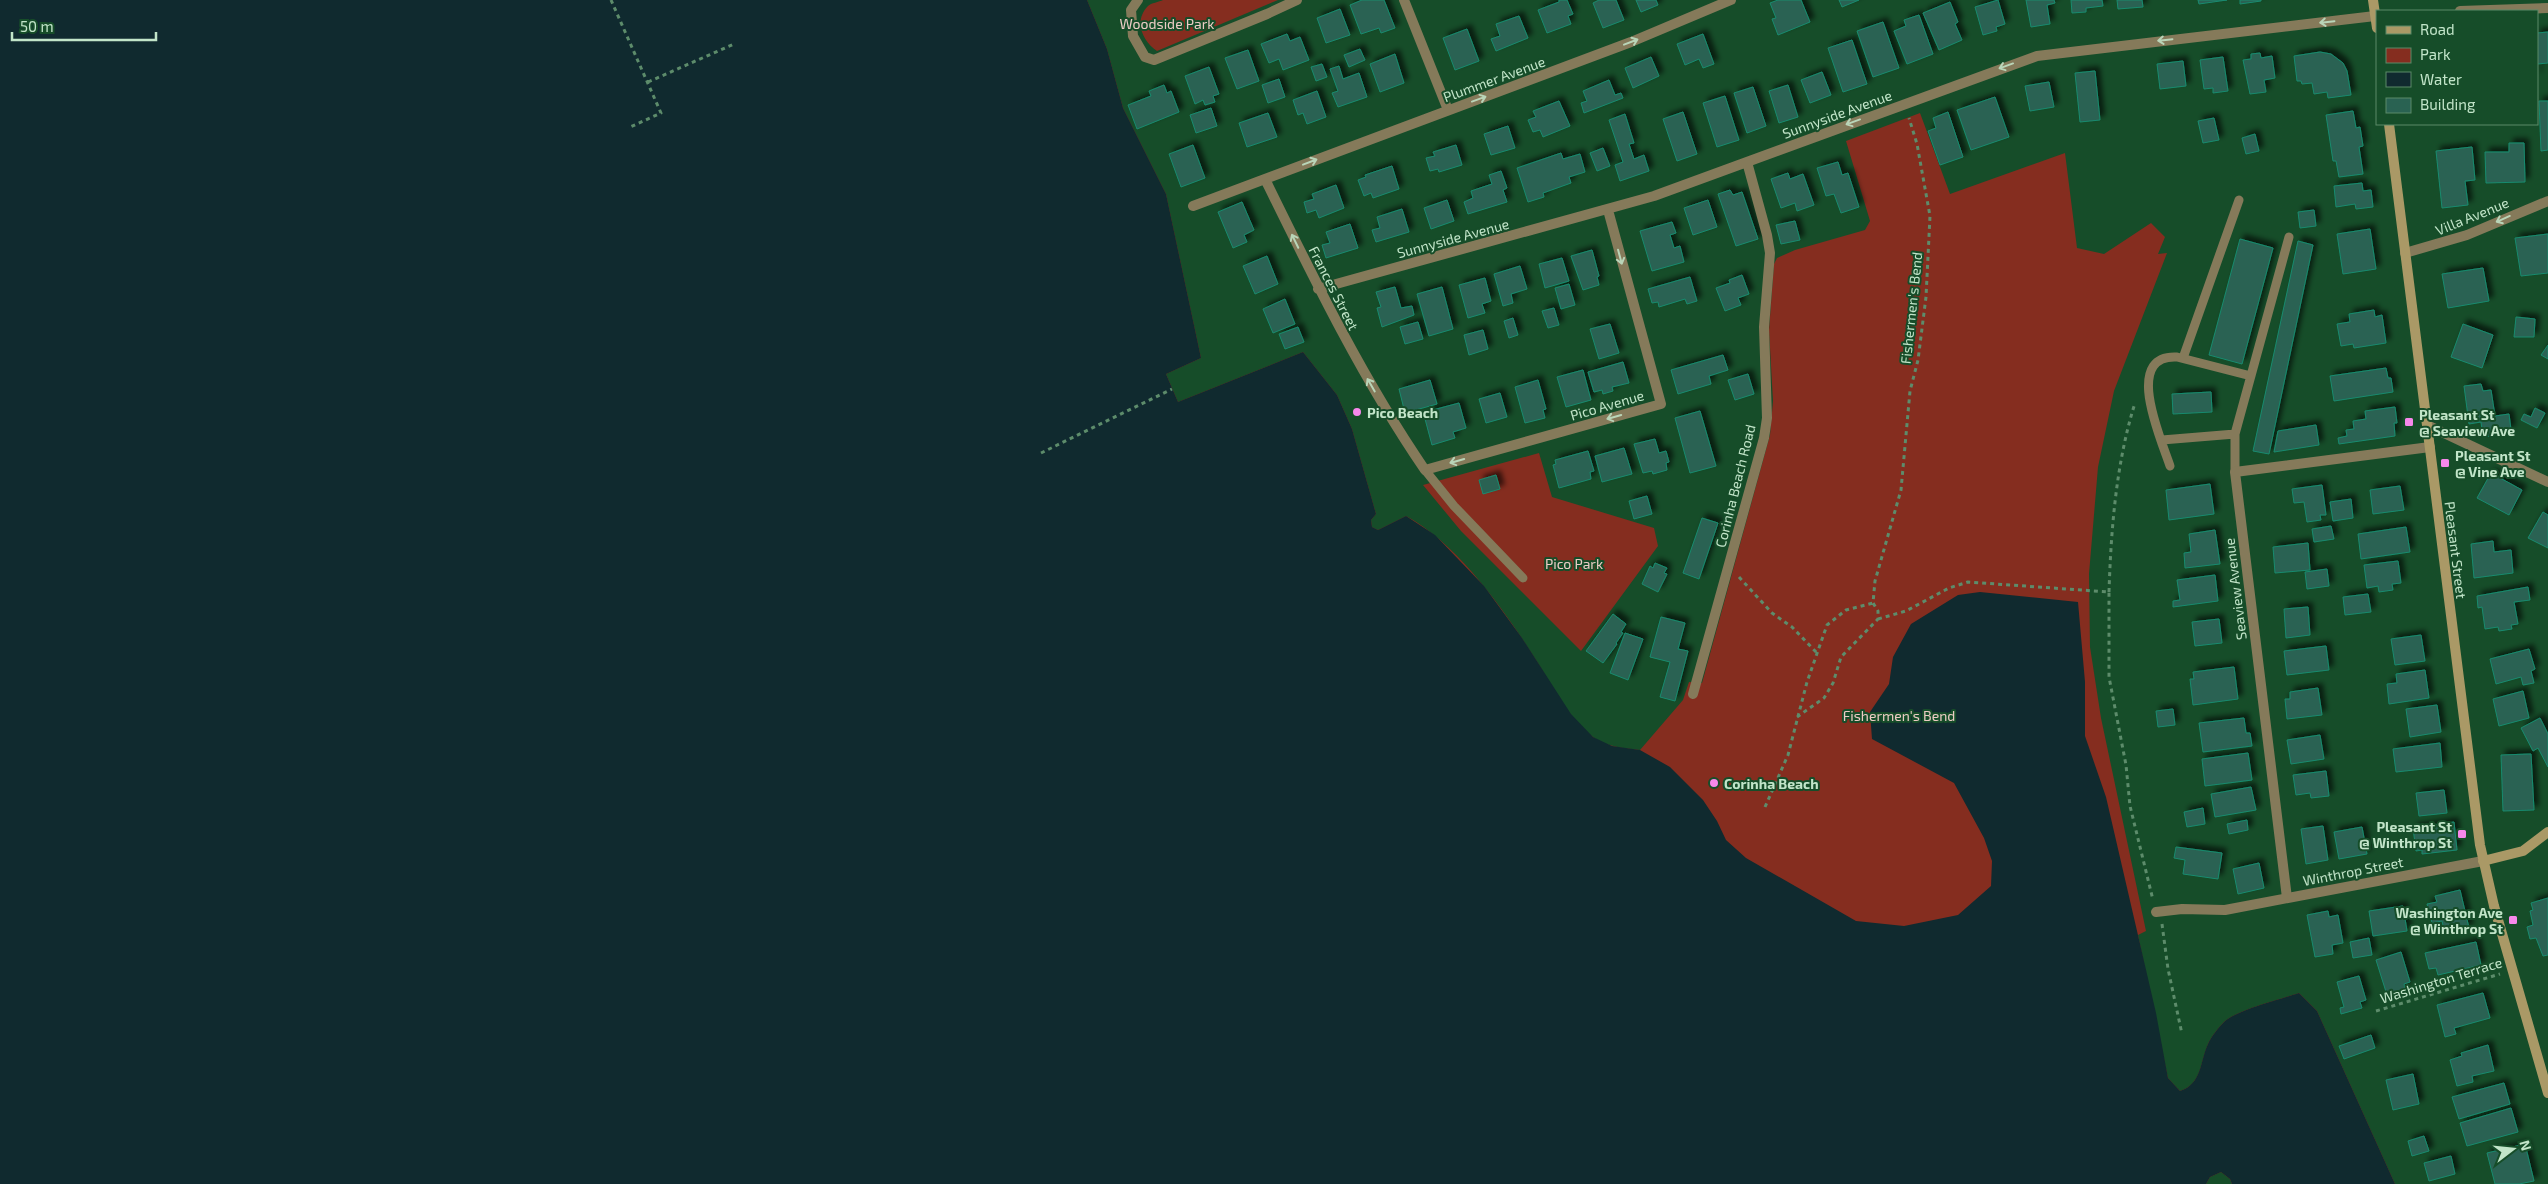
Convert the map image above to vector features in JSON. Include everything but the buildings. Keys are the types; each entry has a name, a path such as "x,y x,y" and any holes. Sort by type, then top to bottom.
{"main road":[{"path":"2373,0 2376,16"},
{"name":"Pleasant Street","path":"2389,125 2483,861 2548,1093"},
{"name":"Winthrop Street","path":"2483,861 2523,851 2548,832"}],"street":[{"path":"1138,0 1131,10 1133,36 1145,57 1154,60 1297,0"},
{"path":"1404,0 1448,110"},
{"name":"Plummer Avenue","path":"1265,179 1631,42 1731,0"},
{"path":"2489,10 2548,8"},
{"name":"Sunnyside Avenue","path":"1318,289 1654,196 2026,59 2049,53 2376,16"},
{"name":"Corinha Beach Road","path":"1693,694 1764,438 1767,418 1764,334 1769,244 1746,162"},
{"path":"1193,206 1265,179"},
{"name":"Frances Street","path":"1265,179 1318,289 1391,420 1425,470"},
{"name":"Villa Avenue","path":"2405,253 2467,235 2548,201"},
{"name":"Pico Avenue","path":"1425,470 1660,404 1608,210"},
{"path":"2427,425 2548,482"},
{"path":"2235,472 2430,447"},
{"name":"Seaview Avenue","path":"2235,472 2287,898"},
{"name":"Winthrop Street","path":"2158,911 2186,909 2216,911 2483,861"}],"lane":[{"path":"2183,358 2239,200"},
{"path":"2235,472 2235,434 2289,237"},
{"path":"2170,466 2147,393 2148,376 2160,360 2171,356 2183,358 2251,376"},
{"path":"2162,440 2235,434"},
{"path":"1425,470 1454,506 1523,578"}],"path":[{"path":"611,0 661,113 628,128"},
{"path":"648,82 734,44"},
{"name":"Fishermen's Bend","path":"1878,619 1878,611 1873,603 1875,581 1901,490 1910,391 1918,360 1926,297 1930,216 1917,144 1905,103"},
{"path":"1041,453 1172,389"},
{"path":"2136,400 2116,499 2109,592 2109,677 2126,765 2130,806 2158,911 2182,1034"},
{"path":"1729,566 1772,612 1792,627 1817,652"},
{"path":"1797,717 1824,698 1833,683 1841,657 1878,619 1906,611 1949,588 1968,582 2109,592"},
{"path":"1765,807 1788,755 1797,717 1827,625 1846,610 1873,603"},
{"name":"Washington Terrace","path":"2376,1011 2512,970"}],"green space":[{"path":"924,0 1087,0 1107,49 1123,108 1166,194 1201,358 1166,374 1178,402 1303,352 1337,395 1352,429 1376,514 1371,520 1372,527 1378,530 1406,516 1444,543 1495,600 1524,641 1561,701 1584,729 1593,737 1609,745 1628,749 1640,750 1683,700 1689,682 1702,683 1770,435 1773,401 1769,330 1774,264 1777,258 1795,250 1865,230 1870,221 1846,141 1920,113 1950,194 2065,153 2077,248 2104,254 2151,223 2165,237 2158,254 2167,253 2114,391 2098,467 2089,574 2090,647 2101,718 2146,931 2138,935 2168,1078 2180,1091 2187,1088 2193,1083 2199,1072 2209,1041 2224,1022 2248,1009 2299,993 2317,1011 2395,1184 2232,1184 2230,1179 2221,1172 2210,1177 2206,1184 2099,1184 1051,310"},
{"name":"Woodside Park","path":"1163,0 1278,0 1157,51 1144,37 1141,18 1148,6"},
{"name":"Pico Park","path":"1539,453 1552,497 1654,528 1658,546 1581,651 1461,531 1423,485"}],"water":[{"path":"0,0 1087,0 1107,49 1123,108 1166,194 1201,358 1166,374 1178,402 1303,352 1337,395 1352,429 1376,514 1371,520 1372,527 1378,530 1406,516 1435,535 1484,586 1522,638 1571,714 1593,737 1612,746 1640,750 1670,767 1703,800 1717,821 1726,840 1746,858 1856,921 1904,926 1958,915 1991,886 1992,861 1984,838 1954,783 1872,739 1870,712 1889,684 1893,657 1911,624 1958,595 1980,592 2078,602 2085,682 2085,736 2106,797 2156,1013 2168,1078 2180,1091 2187,1088 2196,1078 2209,1041 2224,1022 2248,1009 2299,993 2317,1011 2395,1184 2232,1184 2230,1179 2221,1172 2210,1177 2206,1184 0,1184"}],"place":[{"name":"Pico Beach","path":"1357,412"},
{"name":"Pleasant St @ Seaview Ave","path":"2409,422"},
{"name":"Pleasant St @ Vine Ave","path":"2445,463"},
{"name":"Corinha Beach","path":"1714,783"},
{"name":"Pleasant St @ Winthrop St","path":"2462,834"},
{"name":"Washington Ave @ Winthrop St","path":"2513,920"}]}
